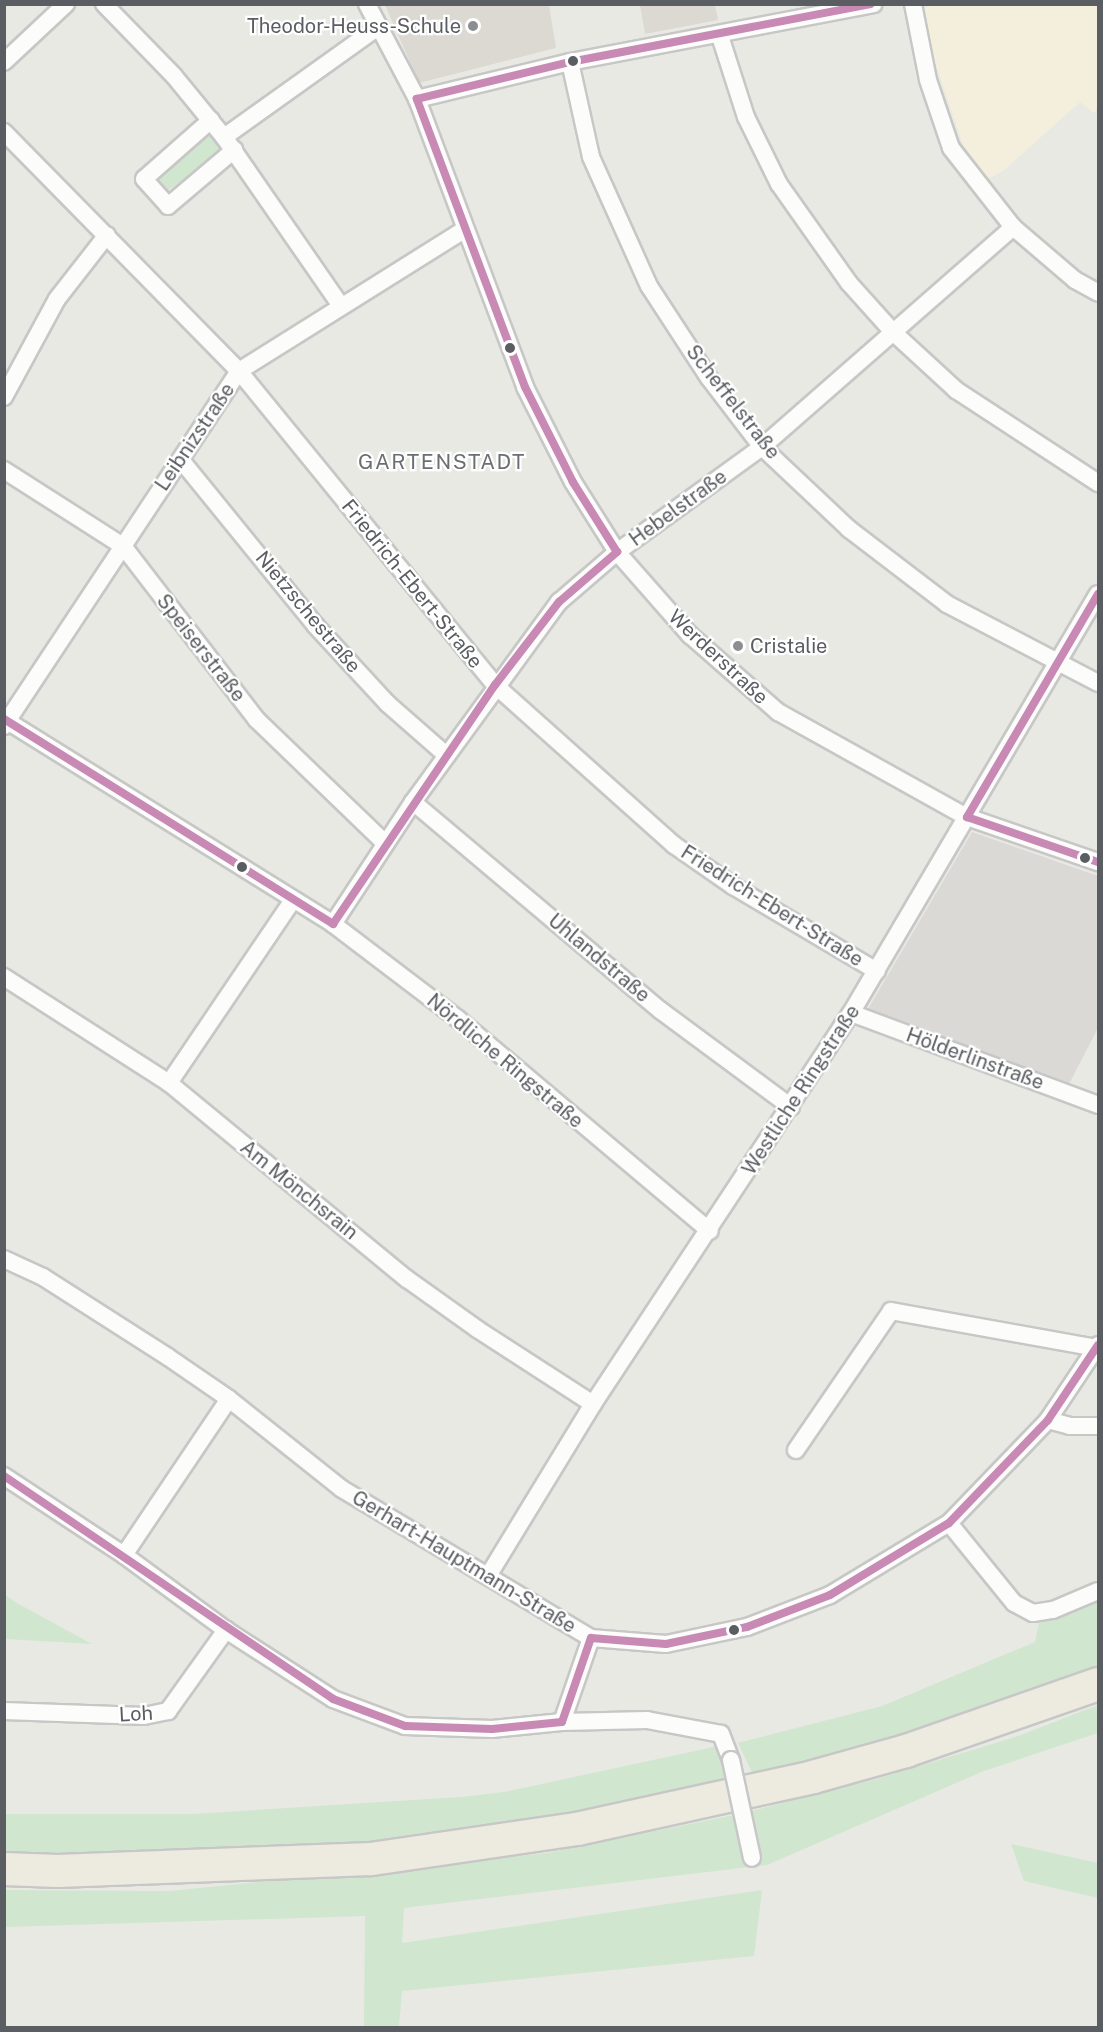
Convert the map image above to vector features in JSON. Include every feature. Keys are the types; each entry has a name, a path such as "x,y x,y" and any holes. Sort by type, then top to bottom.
{"highway":[{"path":"4,1869 58,1871 371,1859 577,1829 813,1777 916,1747 1098,1684"}],"street":[{"path":"4,62 66,4"},
{"path":"104,4 211,120 341,306"},
{"name":"Werderstraße","path":"367,4 417,99 525,387 573,482 618,552 690,635 778,712 967,817 1098,862"},
{"path":"417,99 570,62 720,36 873,4"},
{"path":"913,4 928,80 951,148 1013,227 1075,280 1098,293"},
{"path":"211,120 144,179 168,206 229,143 378,27"},
{"path":"720,36 746,117 779,184 849,283 893,332 956,390 1098,483"},
{"name":"Scheffelstraße","path":"570,62 591,157 649,286 709,378 762,447 849,529 947,604 1055,664 1098,683"},
{"name":"Friedrich-Ebert-Straße","path":"4,132 239,371 495,685 674,845 733,886 877,971"},
{"name":"Hebelstraße","path":"333,924 385,843 495,685 559,602 618,552 762,447 1013,227"},
{"name":"Leibnizstraße","path":"6,721 239,371 465,229"},
{"path":"4,397 57,299 107,235"},
{"name":"Nietzschestraße","path":"181,460 315,625 388,704 446,755"},
{"name":"Speiserstraße","path":"4,470 123,546 256,719 385,843"},
{"name":"Westliche Ringstraße","path":"488,1576 593,1404 710,1231 851,1013 1098,594"},
{"name":"Nördliche Ringstraße","path":"6,721 333,924 458,1019 710,1231"},
{"name":"Uhlandstraße","path":"413,802 660,1010 791,1107"},
{"path":"169,1083 293,900"},
{"name":"Am Mönchsrain","path":"4,977 169,1083 408,1279 477,1329 593,1404"},
{"name":"Hölderlinstraße","path":"851,1013 1098,1105"},
{"name":"Gerhart-Hauptmann-Straße","path":"4,1259 43,1277 229,1399 342,1489 591,1638 666,1644 747,1627 830,1595 950,1523 1048,1419 1098,1347"},
{"path":"796,1450 891,1311 1098,1347"},
{"path":"124,1555 229,1399"},
{"path":"1048,1419 1070,1426 1098,1426"},
{"path":"4,1476 124,1555 226,1630 333,1700 405,1726 492,1729 562,1722 647,1720 721,1734 731,1760 752,1858"},
{"path":"950,1523 1014,1603 1033,1613 1053,1610 1098,1591"},
{"name":"Loh","path":"4,1711 144,1716 168,1711 226,1630"},
{"path":"562,1722 591,1638"}],"shaded area":[{"path":"934,4 1098,5 1098,108 1094,113 1080,102 1003,171 987,179 964,148 929,45 924,8"},
{"name":"Theodor-Heuss-Schule","path":"385,5 549,5 556,48 419,83"},
{"path":"640,5 715,5 718,20 645,34"},
{"path":"972,832 1098,876 1098,1028 1069,1084 868,1009"}],"green space":[{"path":"210,130 224,149 163,194 149,174"},
{"path":"4,1594 15,1602 92,1644 5,1639"},
{"path":"1098,1597 1098,1673 894,1741 753,1775 738,1743 882,1706 1035,1642 1039,1623"},
{"path":"1098,1705 1098,1733 984,1771 767,1865 404,1908 402,1943 762,1890 754,1956 402,1991 399,2027 364,2027 365,1916 5,1927 4,1890 170,1891 547,1853 739,1814 873,1780 1018,1736"},
{"path":"718,1746 729,1787 436,1839 5,1856 5,1814 192,1814 461,1797 504,1792"},
{"path":"1011,1844 1098,1863 1098,1898 1024,1881"}],"transit line":[{"path":"4,719 333,924 495,685 559,602 617,552 573,482 525,387 417,99 570,62 870,4"},
{"path":"1098,594 967,817 1098,862"},
{"path":"4,1476 333,1699 405,1726 492,1729 562,1722 591,1638 666,1644 747,1627 830,1595 949,1523 1048,1420 1098,1345"}],"place":[{"name":"Theodor-Heuss-Schule","path":"473,26"},
{"name":"Cristalie","path":"738,646"}],"district":[{"name":"GARTENSTADT","path":"442,462"}]}
